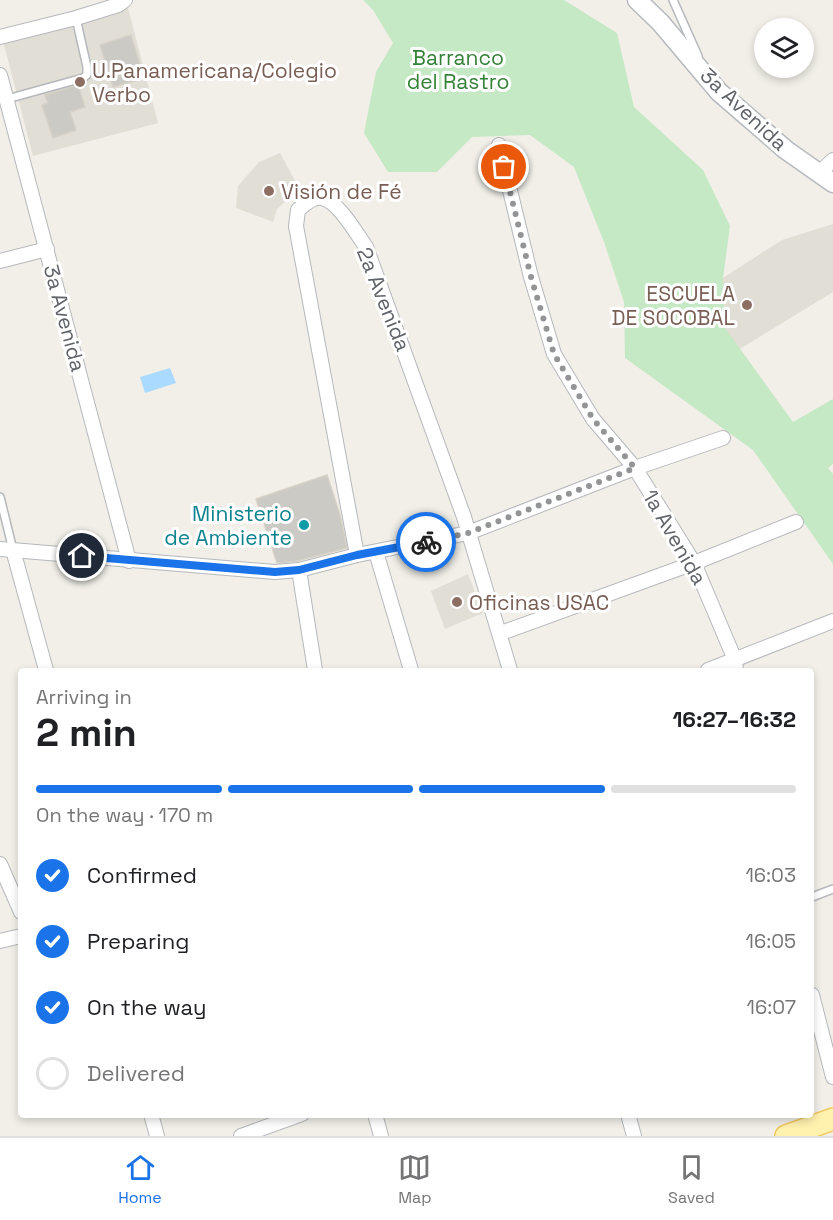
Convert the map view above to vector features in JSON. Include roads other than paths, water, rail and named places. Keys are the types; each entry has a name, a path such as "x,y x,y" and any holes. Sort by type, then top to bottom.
{"main road":[{"name":"3a Avenida","path":"636,0 660,22 720,92 786,150 826,178"},
{"path":"786,1136 830,1122"}],"street":[{"path":"0,37 76,18 118,5 125,0"},
{"name":"3a Avenida","path":"0,75 129,561"},
{"name":"1a Avenida","path":"498,145 531,277 554,354 593,419 635,468 694,563 735,665"},
{"path":"826,178 833,160"},
{"name":"2a Avenida","path":"357,555 296,226 298,210 317,198 323,198 339,209 366,247 460,506 501,633 510,668"},
{"path":"0,261 47,249"},
{"path":"45,668 7,549 275,572 299,570 357,555 468,533 635,468 723,438"},
{"path":"501,633 694,563 796,522"},
{"path":"376,552 410,668"},
{"path":"299,570 315,668"},
{"path":"719,668 735,665 833,621"},
{"path":"0,864 18,905"},
{"path":"0,940 18,937"},
{"path":"814,1003 833,1077"},
{"path":"152,1118 157,1136"},
{"path":"241,1136 291,1118"},
{"path":"376,1118 381,1136"},
{"path":"629,1118 633,1136"}],"lane":[{"path":"673,0 708,78"},
{"path":"7,99 87,75 76,18"},
{"path":"0,497 7,549"},
{"path":"814,896 833,890"}],"water":[{"path":"170,368 176,383 145,393 140,377"}],"place":[{"name":"U.Panamericana/Colegio Verbo","path":"80,82"},
{"name":"Visión de Fé","path":"269,191"},
{"name":"ESCUELA DE SOCOBAL","path":"747,305"},
{"name":"Ministerio de Ambiente","path":"304,525"},
{"name":"Oficinas USAC","path":"457,602"}],"park label":[{"name":"Barranco del Rastro","path":"458,69"}]}
